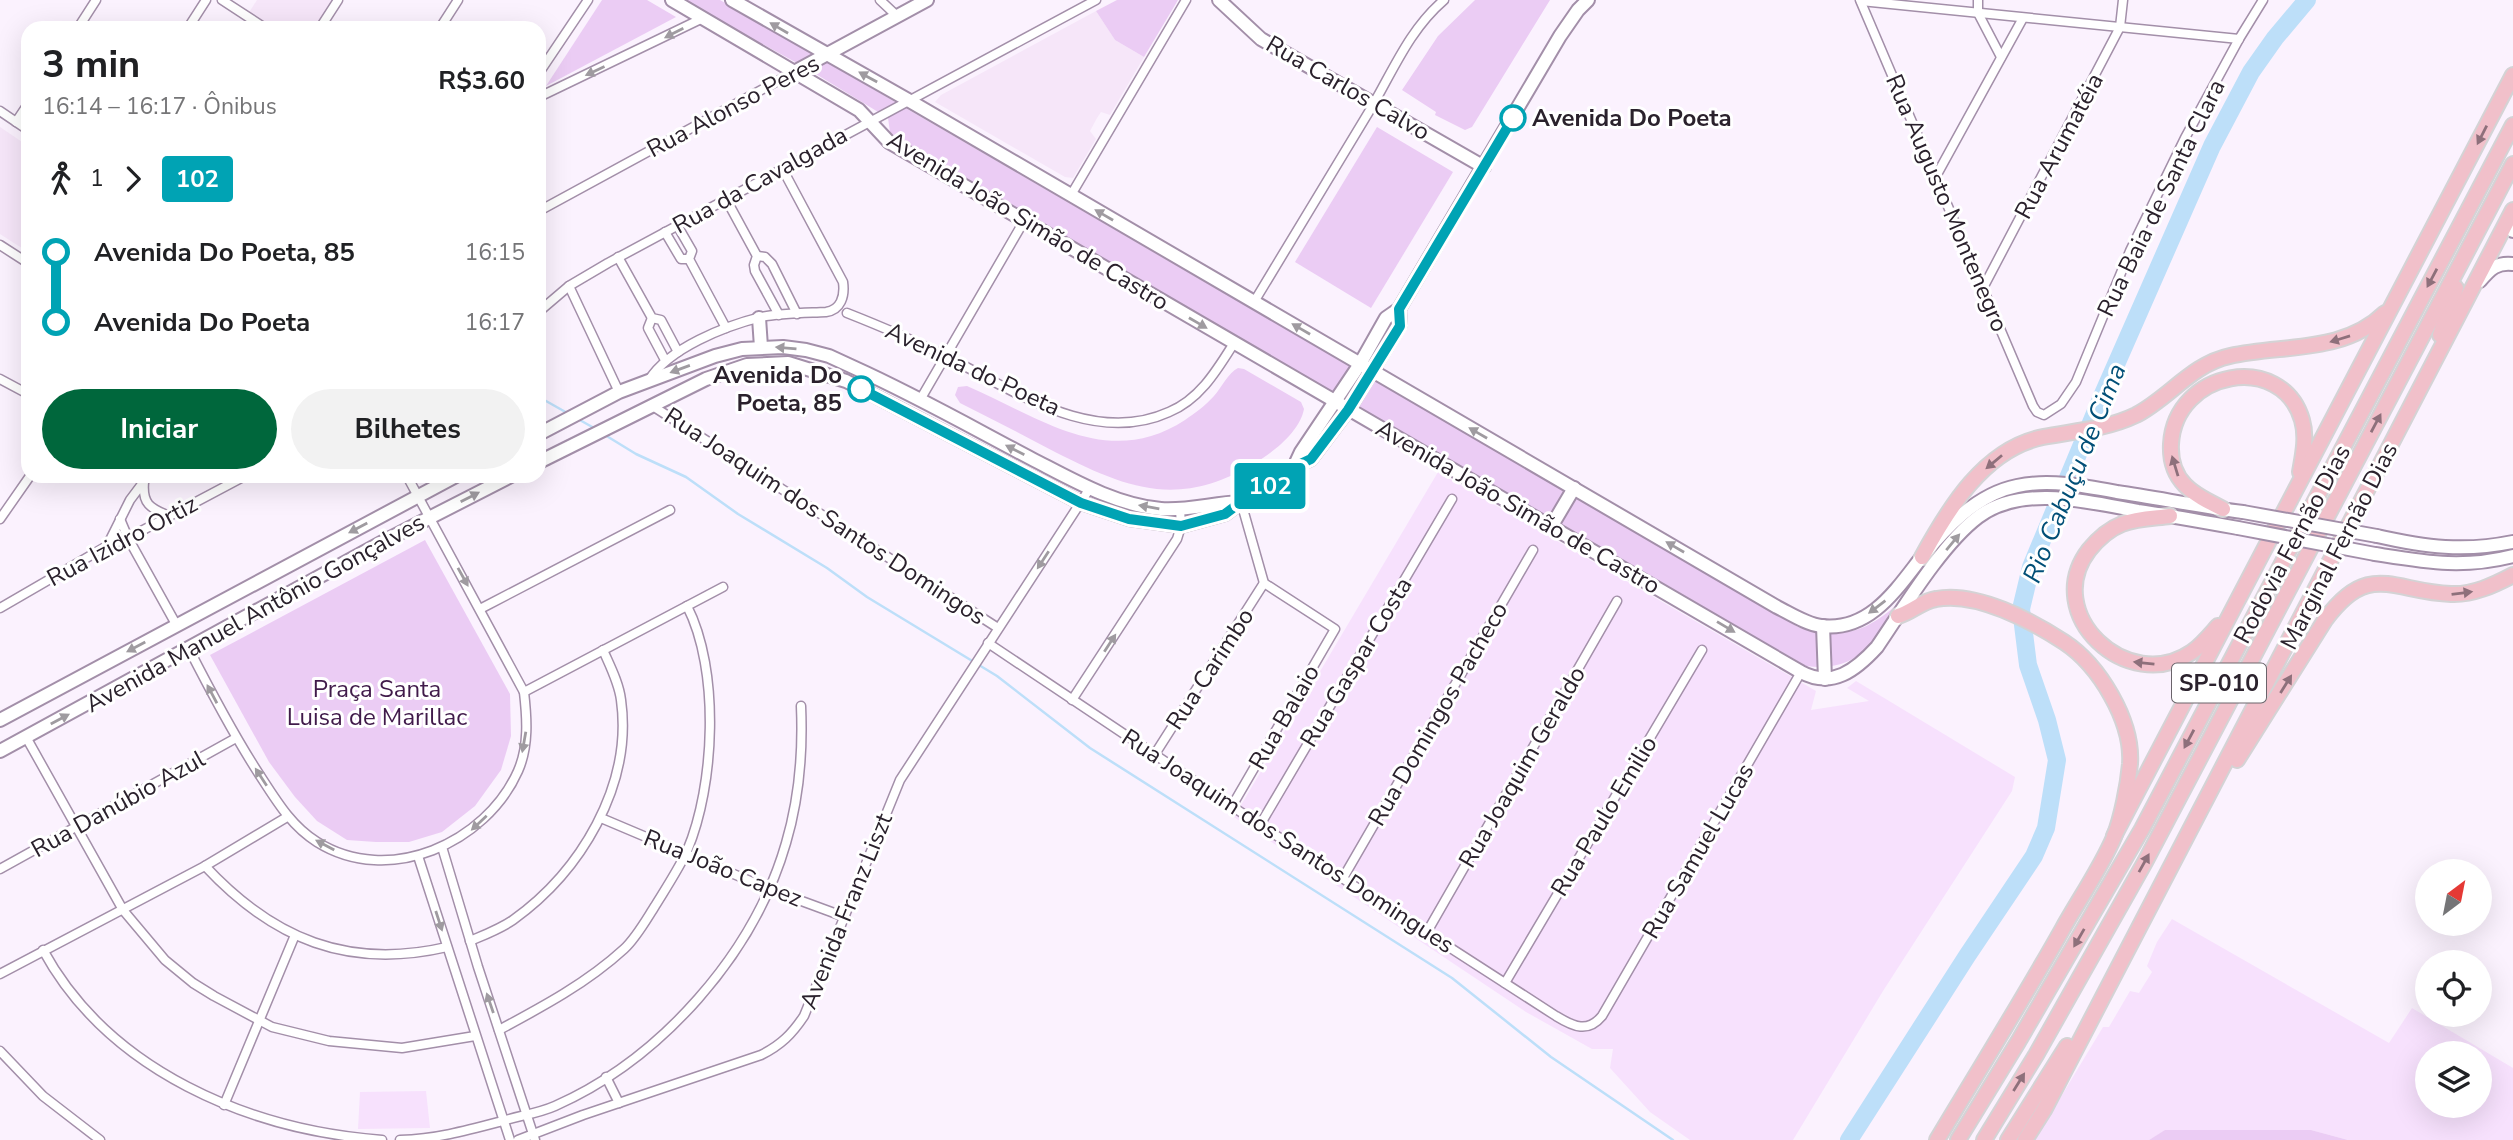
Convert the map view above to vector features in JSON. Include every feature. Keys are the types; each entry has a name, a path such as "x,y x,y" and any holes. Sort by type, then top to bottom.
{"highway":[{"name":"SP-010","path":"2114,836 2513,75"},
{"name":"Rodovia Fernão Dias","path":"1958,1140 2142,829 2513,125"},
{"name":"Rodovia Fernão Dias","path":"1983,1140 2036,1055 2145,862 2513,164"},
{"name":"Marginal Fernão Dias","path":"2025,1140 2044,1110 2219,778 2513,210"},
{"path":"2429,370 2472,244"},
{"path":"1922,557 1954,504 1983,472 2017,446 2118,423 2138,413 2199,369 2216,361 2249,352 2326,344 2348,338 2374,324 2395,302"},
{"path":"2223,509 2196,496 2178,477 2171,451 2172,434 2182,408 2201,388 2235,376 2266,381 2290,398 2302,419 2303,458 2295,492"},
{"path":"2170,516 2122,524 2108,531 2084,557 2075,589 2076,604 2088,632 2110,652 2126,660 2155,664 2171,661 2185,657 2203,644 2237,603"},
{"path":"2219,778 2230,771 2325,620 2338,603 2354,590 2382,583 2463,594 2481,590 2513,575"},
{"path":"1898,616 1909,613 1927,601 1940,598 1973,600 2045,630 2071,647 2096,671 2116,705 2126,732 2130,761 2114,836 2041,967 1937,1140"},
{"path":"2008,1140 2032,1106 2066,1047 2088,1024"}],"main road":[{"name":"Avenida João Simão de Castro","path":"672,0 859,110 889,142 1801,672 1817,680 1825,679"},
{"name":"Avenida João Simão de Castro","path":"732,0 1812,624 1823,626 1860,620 1901,586 1922,557 1955,522 1984,498 2016,486 2048,483 2089,487 2452,549 2513,542"},
{"name":"Rua Alonso Peres","path":"796,71 928,0"},
{"name":"Rua Carlos Calvo","path":"1219,0 1261,39 1484,167"},
{"name":"Avenida do Poeta","path":"1294,467 1386,318 1399,309 1560,36 1588,0"},
{"path":"2513,225 2513,231"},
{"path":"2467,299 2490,269 2498,264 2513,264"},
{"name":"Avenida do Poeta","path":"651,405 706,379 747,365 771,362 805,367 846,381 1081,503 1129,519 1181,526 1225,514 1264,490 1294,467 1311,459 1348,410 1400,326 1399,309"},
{"path":"759,318 761,346"},
{"name":"Avenida do Poeta","path":"619,392 715,356 761,346 783,347 829,356 1090,488 1134,504 1160,509 1180,509 1222,502 1241,502"},
{"path":"546,430 619,392"},
{"path":"546,458 651,405"},
{"name":"Avenida Manuel Antônio Gonçalves","path":"0,720 443,483"},
{"name":"Avenida Manuel Antônio Gonçalves","path":"0,751 497,483"},
{"path":"1551,527 1574,488"},
{"path":"1823,626 1825,679 1850,671 1877,647 1955,538 1980,516 2018,500 2081,501 2375,554 2459,565 2490,562 2513,556"}],"street":[{"path":"82,21 96,0"},
{"path":"192,21 206,0"},
{"path":"222,0 254,21"},
{"path":"324,21 338,0"},
{"path":"444,21 458,0"},
{"path":"546,63 588,0"},
{"path":"880,0 897,16"},
{"name":"Rua da Cavalgada","path":"546,306 569,286 618,257 1096,0"},
{"path":"1070,195 1186,0"},
{"path":"1254,302 1405,46 1432,10 1444,0"},
{"path":"1861,0 2239,39"},
{"name":"Rua Augusto Montenegro","path":"1861,0 2033,406"},
{"path":"1978,0 1978,13 2001,57"},
{"name":"Rua Arumatéia","path":"1983,288 2120,27 2123,0"},
{"name":"Rua Baia de Santa Clara","path":"2033,406 2040,414 2052,412 2076,382 2130,251 2185,138 2263,0"},
{"path":"546,92 703,18"},
{"path":"1935,178 2023,18"},
{"name":"Rua Alonso Peres","path":"546,207 796,71"},
{"path":"0,111 21,125"},
{"path":"16,122 21,114"},
{"name":"Avenida do Poeta","path":"649,380 665,360 726,328 759,318 832,312 842,302 843,282 782,168"},
{"path":"726,199 757,256 755,271 779,315"},
{"path":"920,400 1024,221"},
{"path":"677,225 692,251 689,259 726,328"},
{"path":"665,232 681,259 689,259"},
{"path":"0,245 21,258"},
{"path":"757,256 765,257 772,264 797,314"},
{"path":"618,257 652,318 661,320 678,352"},
{"path":"569,286 619,392"},
{"name":"Avenida do Poeta","path":"847,313 944,356 1047,407 1079,418 1126,424 1171,412 1192,397 1209,382 1234,343"},
{"path":"652,318 648,328 665,360"},
{"path":"0,379 21,390"},
{"name":"Rua Joaquim dos Santos Domingos","path":"651,405 999,628"},
{"path":"0,519 27,483"},
{"path":"107,546 130,500 143,483"},
{"path":"145,483 143,496 146,502 156,511 169,516"},
{"name":"Rua Izidro Ortiz","path":"0,608 107,546 128,538 232,483"},
{"path":"189,649 236,738 287,817 316,842 351,856 395,859 418,856 442,848 469,832 499,803 519,769 527,731 524,692 411,483"},
{"name":"Avenida Franz Liszt","path":"518,1140 535,1137 619,1103 749,1059 779,1046 804,1016 900,780 1090,488"},
{"name":"Rua Gaspar Costa","path":"1260,825 1452,499"},
{"path":"1241,502 1264,583"},
{"path":"1072,700 1177,539 1181,526 1180,509"},
{"path":"480,609 670,510"},
{"path":"120,519 177,625"},
{"name":"Rua Domingos Pacheco","path":"1343,878 1533,550"},
{"name":"Rua Balaio","path":"1232,806 1335,629 1264,583"},
{"name":"Rua Carimbo","path":"1155,754 1264,583"},
{"path":"524,692 723,587"},
{"name":"Rua Joaquim Geraldo","path":"1427,932 1617,601"},
{"path":"499,1030 582,982 626,948 648,917 686,852 694,831 706,778 710,739 705,666 687,606"},
{"name":"Rua Joaquim dos Santos Domingues","path":"987,646 1573,1026 1592,1027"},
{"path":"470,942 510,922 551,888 581,851 601,818 618,767 622,729 621,699 603,650"},
{"name":"Rua Paulo Emilio","path":"1506,983 1702,650"},
{"name":"Rua Samuel Lucas","path":"1592,1027 1602,1016 1801,672"},
{"path":"400,1140 453,1135 557,1105 636,1056 699,1000 742,939 769,889 787,842 803,743 801,706"},
{"path":"26,737 123,910 165,960 193,983 258,1020 303,1036 402,1048 475,1036"},
{"name":"Rua Danúbio Azul","path":"0,869 236,738"},
{"path":"0,974 205,866 287,817"},
{"name":"Rua João Capez","path":"601,818 769,889 845,917"},
{"path":"442,848 470,942 535,1137"},
{"path":"418,856 510,1140"},
{"path":"205,866 237,898 295,935 322,946 378,956 421,954 447,947"},
{"path":"224,1105 295,935"},
{"path":"43,950 54,971 83,1007 113,1037 171,1078 224,1105 253,1116 339,1137 382,1140"},
{"path":"0,1051 43,1096 100,1140"},
{"path":"606,1077 619,1103"}],"shaded area":[{"path":"257,0 333,0 319,21 258,21 248,14"},
{"path":"1096,11 1115,40 1144,57 1110,115 1101,112 1097,118 1090,131 1096,139 1073,178 1065,177 935,102 941,95"},
{"path":"0,127 21,141 21,248 0,234"},
{"path":"1438,472 1816,691 1811,710 1869,701 1847,688 1856,681 2015,777 2012,791 1883,991 1793,1140 1690,1140 1650,1112 1610,1068 1613,1049 1592,1049 1526,1012 1234,817"},
{"path":"2172,919 2389,1043 2412,1008 2415,1010 2415,1027 2444,1027 2468,1041 2415,1041 2415,1118 2492,1118 2492,1056 2513,1068 2513,1140 2348,1140 2311,1130 2166,1130 2149,1140 2035,1140 2103,1027 2109,1027 2130,991 2139,993 2152,972 2147,966 2157,942"},
{"path":"426,1091 430,1128 358,1129 360,1092"}],"green space":[{"path":"602,0 647,0 676,17 546,86"},
{"path":"682,0 720,0 1800,628 1843,633 1866,626 1900,602 1864,651 1840,664 1806,666 899,140 890,132 888,118 806,68"},
{"path":"1117,0 1178,0 1144,57 1115,40 1096,11"},
{"path":"1475,0 1550,0 1472,127 1465,130 1435,115 1436,112 1402,90 1438,36"},
{"path":"1377,127 1453,172 1371,308 1295,262"},
{"path":"1238,368 1301,402 1304,409 1302,417 1285,440 1255,463 1202,486 1178,489 1154,489 1106,476 960,403 955,395 958,387 967,386 1073,433 1100,440 1128,440 1156,434 1185,420 1211,400"},
{"name":"Praça Santa Luisa de Marillac","path":"425,540 510,694 511,736 501,770 475,806 442,832 409,842 347,840 317,821 269,762 210,655"},
{"path":"2165,1130 2311,1130 2348,1140 2149,1140"}],"waterway":[{"name":"Rio Cabuçu de Cima","path":"1849,1140 2034,856 2046,828 2057,760 2047,720 2028,665 2021,609 2031,567 2103,394 2212,146 2251,72 2307,0"},
{"path":"546,401 569,414"},
{"path":"578,419 594,428"},
{"path":"605,435 636,454 686,477 738,514 827,568 867,597 997,676 1090,748 1452,978 1551,1057 1673,1140"}],"bus line":[{"name":"102","path":"861,389 1081,503 1129,519 1158,525 1181,526 1225,514 1264,490 1294,467 1311,459 1327,440 1400,326 1399,309 1513,118"}],"place":[{"name":"Avenida Do Poeta","path":"1513,118"},
{"name":"Avenida Do Poeta, 85","path":"861,389"}]}
